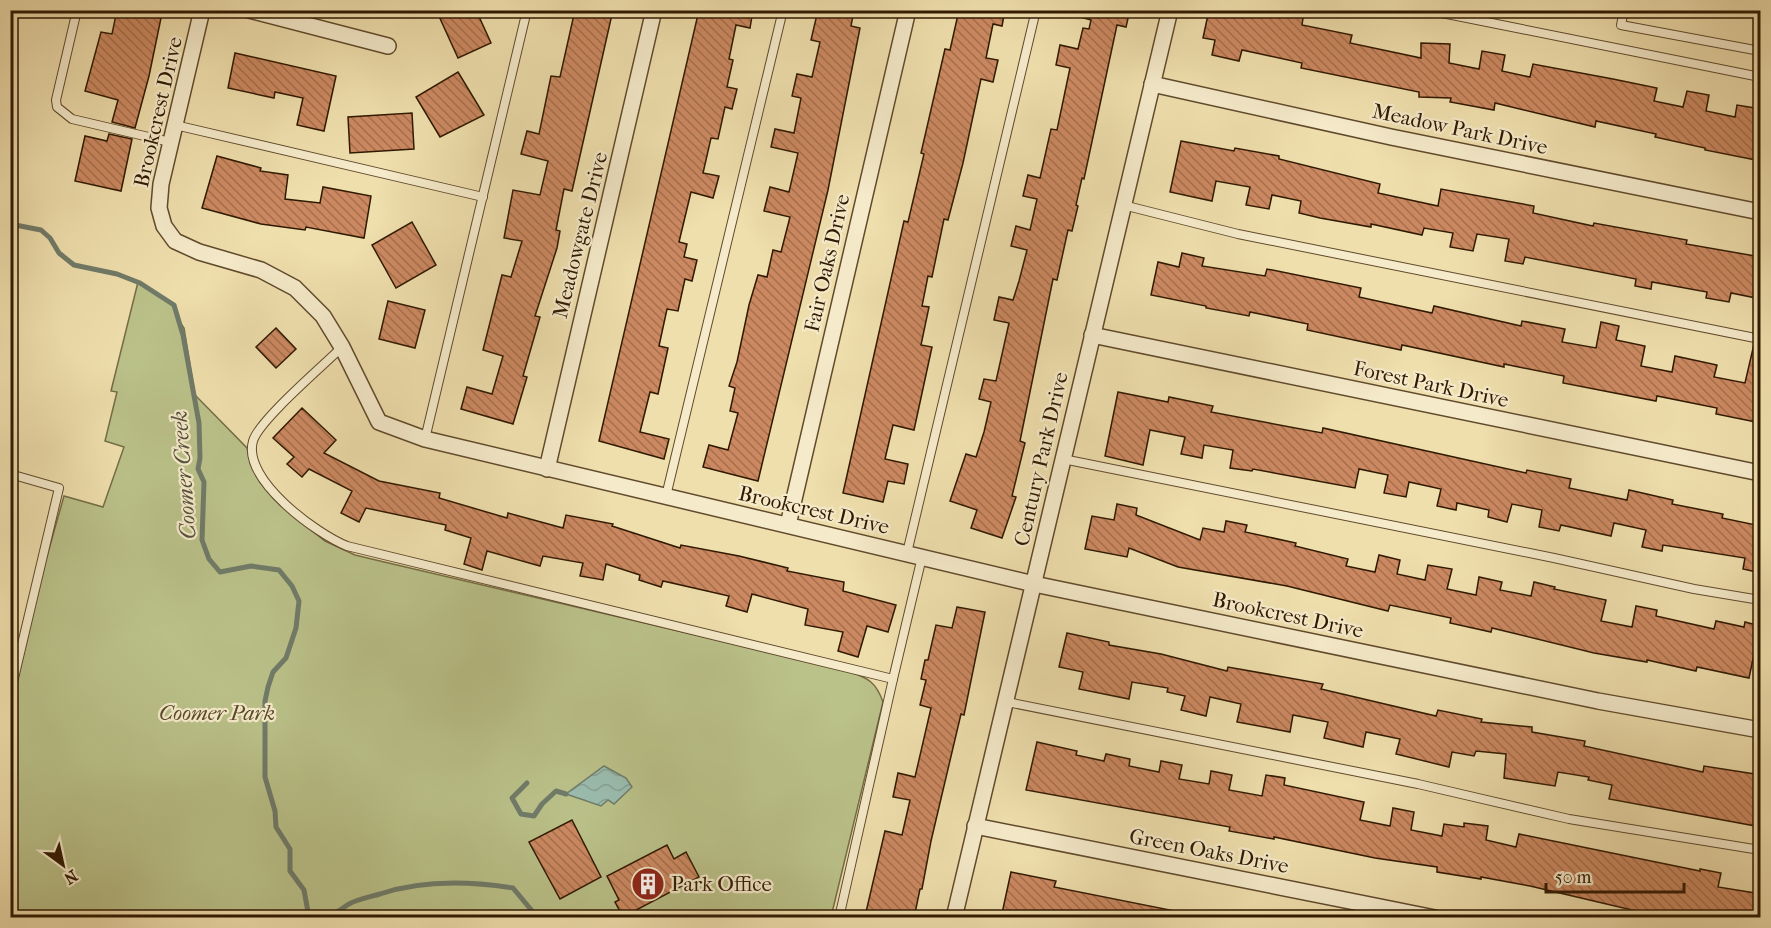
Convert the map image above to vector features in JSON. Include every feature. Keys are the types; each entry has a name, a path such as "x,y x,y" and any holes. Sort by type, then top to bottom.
{"street":[{"name":"Brookcrest Drive","path":"202,10 170,142 159,207 164,226 175,241 199,252 261,270 295,288 323,316 342,346 379,422 425,439 1034,584 1598,702 1761,730"},
{"path":"249,10 388,46"},
{"name":"Meadowgate Drive","path":"547,469 654,10"},
{"name":"Fair Oaks Drive","path":"788,525 908,10"},
{"name":"Century Park Drive","path":"954,918 1170,10"},
{"name":"Meadow Park Drive","path":"1152,84 1391,137 1761,212"},
{"name":"Forest Park Drive","path":"1092,335 1761,474"},
{"name":"Green Oaks Drive","path":"975,826 1434,918"}],"lane":[{"path":"77,10 56,100 57,107 72,119 170,142"},
{"path":"425,439 527,10"},
{"path":"666,496 783,10"},
{"path":"839,918 893,679 914,555 1036,10"},
{"path":"1427,10 1761,77"},
{"path":"1624,10 1621,25 1761,51"},
{"path":"175,124 483,197"},
{"path":"1123,205 1238,234 1761,339"},
{"path":"342,346 267,421 253,441 256,464 267,484 320,533 368,552 893,679"},
{"path":"1063,459 1554,558 1694,589 1761,600"},
{"path":"10,474 59,488 10,695"},
{"path":"1007,702 1407,782 1569,819 1761,850"}],"green space":[{"name":"Coomer Park","path":"138,282 173,305 177,318 184,328 195,395 247,448 252,468 280,505 325,541 355,555 845,670 869,680 877,688 883,702 831,917 466,918 436,911 390,918 11,918 11,709 40,581 64,496 103,507 124,447 105,441 117,392 111,391"}],"water":[{"path":"604,766 626,778 632,787 614,804 608,800 601,806 566,794"}],"building":[{"path":"117,10 161,18 135,128 112,122 118,100 85,91 101,32 112,34"},
{"path":"446,10 476,10 491,43 458,58 438,14"},
{"path":"575,10 613,10 572,191 564,189 556,230 560,231 557,248 535,316 540,317 523,376 527,377 513,424 461,409 467,387 492,394 503,356 483,350 502,275 511,277 522,241 504,238 513,190 540,195 548,161 521,154 527,131 539,134 551,76 560,77"},
{"path":"699,10 753,10 750,28 736,25 729,59 733,60 727,87 737,89 732,109 725,107 718,139 711,138 703,173 719,176 713,198 691,192 679,242 687,244 684,257 697,260 692,281 685,279 678,311 667,309 659,346 668,348 658,394 650,392 640,432 669,439 664,459 599,441"},
{"path":"818,10 854,10 851,26 860,28 828,190 758,481 703,467 709,445 728,450 738,413 730,411 735,388 729,386 737,362 749,305 758,275 767,277 773,250 781,252 790,217 764,211 770,187 789,192 798,153 771,147 775,129 794,133 801,98 792,96 797,74 812,77 820,42 811,40"},
{"path":"959,10 1005,10 1002,26 993,24 986,58 998,60 993,82 981,79 948,220 944,219 932,277 928,276 922,306 929,307 921,345 932,347 914,430 893,425 885,459 908,464 904,484 888,481 883,502 843,493 904,221 908,222 924,154 921,153 945,49 950,50"},
{"path":"1080,10 1130,10 1126,27 1117,25 1072,231 1068,230 1057,280 1053,279 1020,441 1025,443 1012,496 1016,497 1002,538 971,528 977,510 950,501 966,454 976,457 984,432 991,402 979,399 984,379 996,381 1009,323 994,320 999,297 1013,300 1019,281 1027,250 1011,246 1016,226 1030,230 1037,199 1023,196 1028,175 1040,178 1051,129 1057,130 1070,68 1056,65 1060,45 1078,49 1083,28 1089,29 1091,20 1080,17"},
{"path":"1209,10 1267,10 1303,18 1302,25 1352,35 1350,43 1421,58 1421,43 1450,44 1449,63 1479,69 1482,51 1505,55 1502,71 1530,77 1533,64 1613,79 1657,88 1654,101 1683,107 1687,91 1709,95 1706,111 1735,117 1737,105 1761,109 1761,161 1705,150 1705,148 1655,137 1656,134 1596,121 1595,127 1495,103 1494,110 1450,102 1451,98 1419,97 1419,92 1301,68 1302,63 1242,50 1239,61 1212,55 1215,40 1203,38"},
{"path":"235,53 336,76 324,131 297,125 303,98 275,92 274,98 228,88"},
{"path":"458,72 484,115 440,137 416,97"},
{"path":"412,113 414,149 350,153 348,117"},
{"path":"109,134 132,139 121,191 75,181 85,136 107,141"},
{"path":"1181,141 1234,151 1235,148 1279,156 1279,159 1380,184 1378,193 1438,206 1441,189 1534,206 1533,213 1593,226 1594,223 1687,240 1686,244 1761,257 1761,299 1731,293 1729,302 1706,298 1707,292 1652,282 1651,289 1635,286 1636,279 1525,257 1523,264 1505,261 1509,239 1477,234 1473,251 1450,247 1453,233 1424,228 1422,235 1371,224 1371,227 1320,218 1299,213 1301,201 1272,195 1269,209 1246,205 1250,187 1216,181 1212,201 1170,192"},
{"path":"217,156 261,168 260,171 288,175 285,199 320,203 323,187 371,196 364,238 306,227 305,230 261,224 202,208"},
{"path":"412,222 436,265 396,288 372,245"},
{"path":"1182,253 1204,258 1202,266 1265,276 1267,269 1361,288 1359,297 1432,313 1434,306 1521,326 1522,321 1565,329 1562,342 1596,348 1601,322 1619,326 1616,340 1645,346 1641,366 1672,372 1675,356 1717,365 1714,377 1745,383 1754,344 1761,345 1761,423 1716,414 1717,408 1657,396 1656,401 1563,383 1564,376 1504,364 1504,367 1402,345 1401,350 1307,330 1308,324 1250,312 1249,316 1151,295 1158,262 1179,267"},
{"path":"388,301 425,310 415,348 379,339"},
{"path":"276,328 296,349 276,368 256,347"},
{"path":"1118,392 1168,402 1169,397 1213,406 1211,412 1322,433 1323,428 1526,473 1527,470 1571,479 1569,488 1627,500 1629,490 1673,500 1672,504 1723,514 1722,518 1761,526 1761,573 1743,569 1745,558 1663,545 1662,551 1642,547 1646,530 1614,523 1611,536 1561,525 1559,531 1539,527 1542,510 1512,504 1507,522 1488,517 1489,510 1457,503 1456,510 1437,506 1441,489 1409,482 1406,497 1384,493 1388,475 1359,469 1355,488 1253,469 1252,471 1230,468 1233,450 1204,445 1202,458 1181,454 1185,437 1150,430 1143,465 1105,456"},
{"path":"302,408 336,440 324,453 379,481 440,493 439,498 507,518 508,513 563,528 566,515 613,524 612,526 680,548 681,545 739,556 788,568 787,571 844,582 843,591 896,605 888,632 867,626 858,657 838,651 843,632 805,625 808,609 752,594 747,612 726,606 729,596 663,581 661,587 639,580 640,575 606,564 603,580 580,576 583,563 543,556 540,566 487,551 482,570 464,564 471,538 445,530 446,525 366,508 359,522 341,513 352,491 309,469 302,477 287,464 294,457 273,438"},
{"path":"1117,504 1137,508 1136,515 1200,540 1203,528 1224,532 1226,521 1247,525 1245,532 1296,543 1295,546 1348,559 1346,566 1375,572 1379,555 1400,560 1397,574 1425,580 1428,565 1452,569 1447,589 1476,595 1479,577 1502,582 1500,590 1531,596 1534,582 1555,587 1554,589 1606,600 1601,621 1632,627 1636,606 1657,610 1656,616 1714,629 1716,621 1744,627 1745,622 1760,626 1749,678 1697,667 1696,671 1647,660 1647,662 1594,653 1492,628 1491,632 1450,623 1451,618 1390,605 1388,611 1287,586 1178,567 1129,548 1127,557 1085,549 1092,516 1114,520"},
{"path":"957,607 985,612 964,715 961,714 922,889 920,889 914,918 873,918 874,914 866,912 885,831 902,835 910,800 893,797 898,773 915,777 931,708 920,705 926,680 921,679 925,660 928,660 936,625 952,628"},
{"path":"1067,633 1109,642 1109,645 1161,654 1227,671 1228,667 1323,684 1321,689 1436,716 1438,710 1482,719 1481,722 1532,727 1532,732 1585,741 1584,746 1703,772 1704,766 1761,775 1761,827 1609,799 1612,785 1588,780 1589,777 1558,772 1555,786 1504,778 1506,754 1476,751 1474,756 1452,752 1449,767 1396,754 1400,739 1366,732 1363,747 1324,738 1328,722 1293,715 1290,732 1237,722 1241,704 1210,697 1206,716 1181,710 1185,696 1167,692 1168,688 1132,682 1129,699 1079,689 1083,672 1059,667"},
{"path":"1037,742 1077,751 1076,755 1104,761 1106,754 1130,759 1129,766 1159,772 1161,761 1182,765 1179,779 1209,784 1211,771 1232,775 1229,790 1262,796 1266,775 1285,778 1284,785 1364,802 1360,820 1390,826 1393,808 1414,812 1411,830 1442,836 1444,824 1464,827 1464,823 1488,826 1486,840 1516,847 1519,834 1700,871 1700,869 1721,873 1718,887 1761,894 1761,918 1677,918 1530,886 1437,872 1437,867 1229,831 1230,827 1026,790"},
{"path":"572,820 601,877 560,899 529,842"},
{"name":"Park Office","path":"667,845 674,859 686,852 699,877 623,917 615,902 619,900 607,876"},
{"path":"1011,872 1056,881 1054,887 1175,911 1174,918 1001,918"}],"waterway":[{"name":"Coomer Creek","path":"10,224 41,230 50,238 59,253 74,265 117,274 140,283 174,305 183,335 199,423 198,469 204,482 202,540 209,559 220,572 251,566 279,570 292,586 299,601 296,628 286,658 273,672 265,701 265,777 275,811 276,827 290,849 290,871 304,890 308,912 317,918"},
{"path":"527,783 512,798 521,814 534,816 542,804 556,791 566,794"},
{"name":"Coomer Creek","path":"321,918 356,901 396,889 446,883 513,888 538,918"}],"place":[{"name":"Park Office","path":"648,884"}]}
